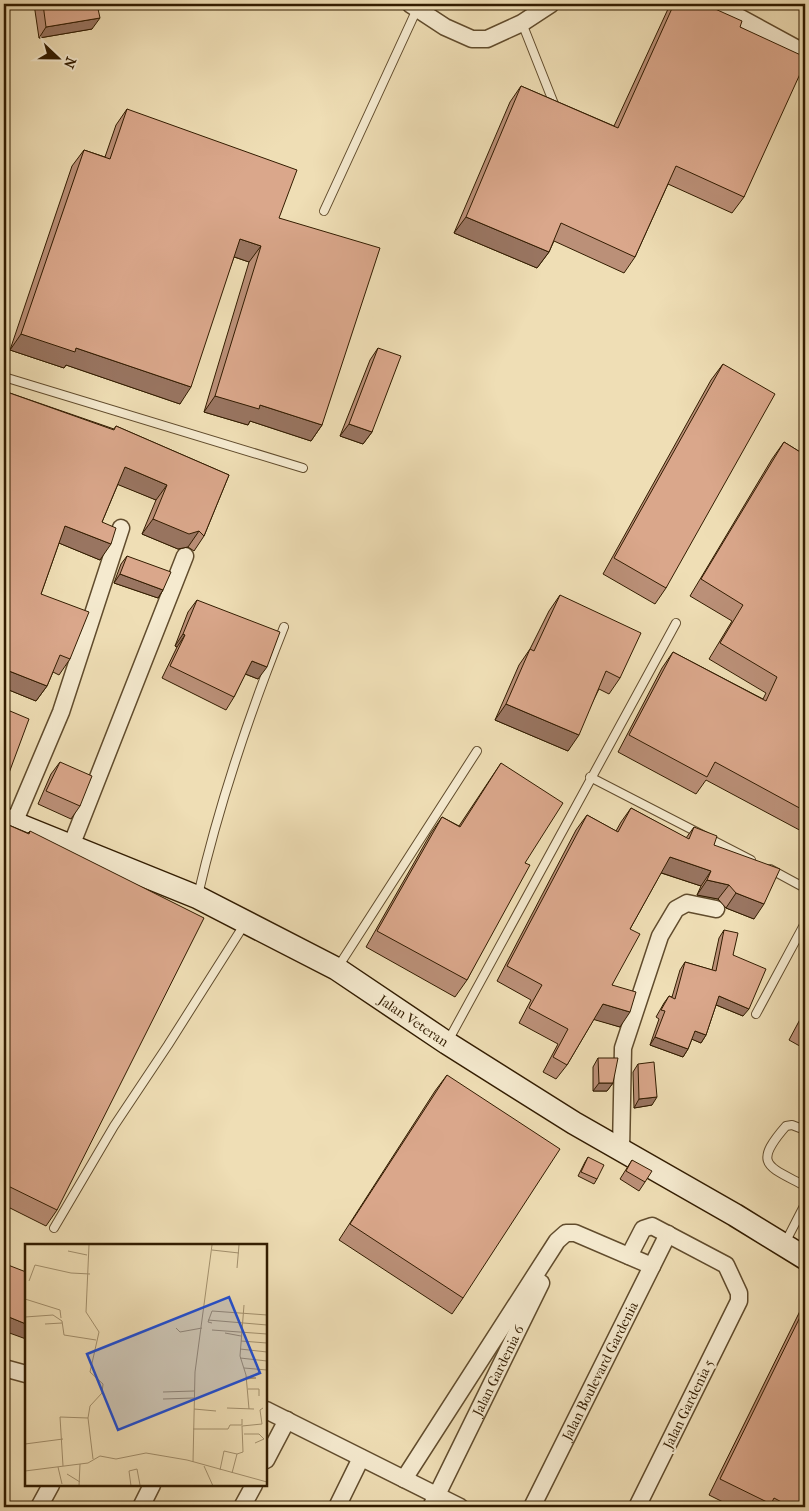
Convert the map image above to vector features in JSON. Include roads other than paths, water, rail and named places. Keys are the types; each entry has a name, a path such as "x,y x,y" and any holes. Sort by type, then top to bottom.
{"main road":[{"name":"Jalan Veteran","path":"9,821 197,897 337,969 447,1043 621,1150 805,1258"}],"street":[{"path":"413,6 445,27 472,39 492,37 522,23 551,4"},
{"path":"715,4 805,53"},
{"path":"9,821 61,712 121,528"},
{"path":"71,846 185,556"},
{"path":"621,1150 623,1048 660,936 676,909 687,904 716,909"},
{"path":"630,1256 643,1229 652,1226 668,1234"},
{"path":"404,1480 557,1242 566,1233 575,1233 652,1266"},
{"name":"Jalan Gardenia 6","path":"434,1501 566,1233"},
{"name":"Jalan Boulevard Gardenia","path":"532,1507 668,1234"},
{"name":"Jalan Gardenia 5","path":"637,1507 738,1301 739,1293 726,1264 668,1234"},
{"path":"6,1373 25,1374"},
{"path":"268,1411 404,1480 434,1501 460,1507"},
{"path":"268,1456 287,1420"},
{"path":"336,1507 361,1458"},
{"path":"39,1507 50,1486"},
{"path":"141,1507 152,1486"},
{"path":"242,1507 253,1486"}],"lane":[{"path":"324,211 413,6"},
{"path":"522,23 558,114"},
{"path":"4,377 303,468"},
{"path":"447,1043 590,777 676,623"},
{"path":"197,897 208,850 248,718 284,627"},
{"path":"337,969 477,751"},
{"path":"590,777 805,888"},
{"path":"54,1228 104,1141 168,1045 246,921"},
{"path":"756,1014 805,923"},
{"path":"805,1130 792,1125 786,1126 768,1150 766,1160 775,1170 805,1186"},
{"path":"784,1244 805,1204"}]}
